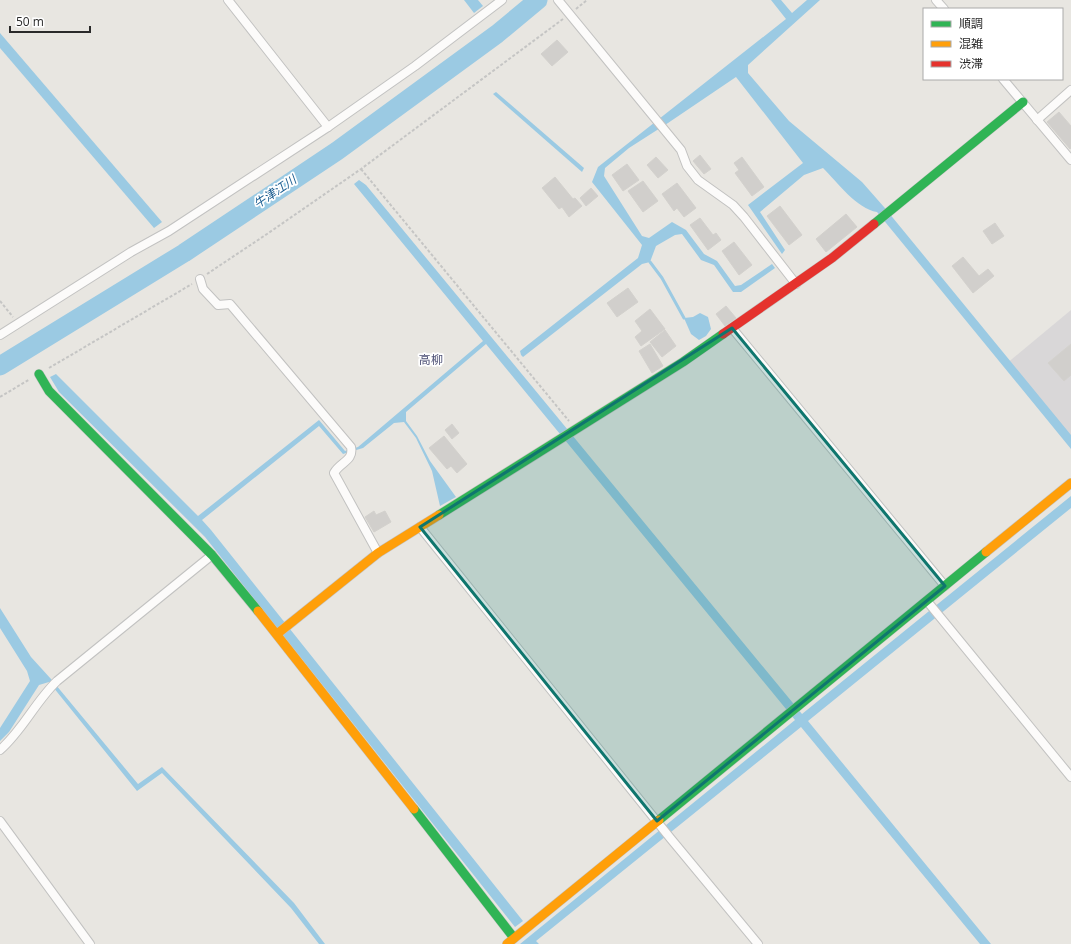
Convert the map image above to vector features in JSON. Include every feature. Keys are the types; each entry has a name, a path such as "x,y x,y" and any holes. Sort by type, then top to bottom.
{"street":[{"path":"230,0 328,127"},
{"path":"0,335 131,252 169,231 328,127 415,66 502,0"},
{"path":"558,0 681,150 687,166 698,180 733,205 796,284"},
{"path":"936,0 943,8"},
{"path":"1004,80 1071,160"},
{"path":"1037,120 1071,90"},
{"path":"277,634 378,552 683,362 796,284 832,258 1023,102"},
{"path":"200,279 203,289 218,305 230,304 351,450 351,456 336,469 334,473 378,552"},
{"path":"732,328 945,586"},
{"path":"39,374 49,391 212,555 277,634 510,941 1071,483"},
{"path":"420,527 758,944"},
{"path":"0,750 17,733 50,688 57,681 212,555"},
{"path":"927,601 1071,777"},
{"path":"0,821 90,944"}],"path":[{"path":"0,397 200,279 268,234 361,169 587,0"},
{"path":"361,169 574,430"},
{"path":"0,301 19,324"}],"highlighted area":[{"path":"732,328 945,586 657,821 420,527"}],"shaded area":[{"path":"1071,310 1071,442 1006,364"}],"water":[{"path":"464,0 478,0 483,6 474,13"},
{"path":"771,0 781,0 792,13 807,0 820,0 748,65 748,73 789,121 862,182 884,207 1071,435 1071,449 877,212 862,206 823,168 804,175 760,212 785,250 782,254 748,205 803,163 736,77 629,148 605,168 604,176 642,236 649,238 672,222 686,230 704,254 717,261 735,286 741,285 772,264 775,268 741,292 733,292 714,265 701,260 682,234 675,235 656,246 650,262 642,264 523,357 521,355 520,351 638,258 642,245 592,182 598,167 786,19"},
{"path":"0,33 162,222 154,228 0,48"},
{"path":"496,92 584,168 582,172 493,94"},
{"path":"359,180 366,185 802,714 1071,496 1071,508 808,721 991,944 980,944 801,727 536,941 539,944 520,944 795,720 486,344 406,412 406,421 417,436 430,461 456,497 440,506 432,471 416,438 404,422 394,423 363,448 343,454 319,426 202,520 523,921 515,927 205,537 59,392 50,377 56,374 198,516 319,420 345,451 358,447 483,341 354,184"},
{"path":"700,313 708,317 711,329 706,336 699,340 691,334 684,318 693,317"},
{"path":"0,608 31,657 138,784 162,767 294,903 325,944 319,944 291,908 162,773 137,791 49,682 39,685 9,732 0,741 0,728 30,681 27,671 0,628"}],"building":[{"path":"557,40 568,52 552,66 541,54"},
{"path":"1059,112 1071,126 1070,149 1047,122"},
{"path":"700,155 711,169 704,174 693,161"},
{"path":"656,157 668,170 658,178 647,165"},
{"path":"742,157 764,187 752,196 735,173 739,170 734,163"},
{"path":"627,164 639,180 623,191 612,175"},
{"path":"555,177 573,199 575,198 582,206 569,217 562,207 559,209 542,188"},
{"path":"643,181 658,201 643,212 628,191"},
{"path":"677,183 696,208 684,217 677,208 674,211 662,194"},
{"path":"591,188 598,196 586,206 580,198"},
{"path":"780,206 802,235 789,245 767,216"},
{"path":"846,214 857,227 826,252 816,239"},
{"path":"700,218 713,235 716,233 721,240 708,250 690,225"},
{"path":"995,223 1004,236 992,244 983,231"},
{"path":"734,242 752,265 739,275 722,251"},
{"path":"963,257 979,276 988,269 994,276 973,293 952,266"},
{"path":"628,288 638,302 617,317 607,303"},
{"path":"726,306 736,318 725,326 716,314"},
{"path":"650,309 665,329 641,346 635,337 642,331 635,321"},
{"path":"665,330 676,346 662,357 650,342"},
{"path":"650,344 663,366 652,373 639,351"},
{"path":"1071,344 1071,375 1064,381 1048,363"},
{"path":"452,424 459,433 452,439 445,430"},
{"path":"444,436 467,464 457,473 451,466 447,469 429,448"},
{"path":"374,511 376,515 385,511 391,522 374,532 365,517"}],"waterway":[{"name":"牛津江川","path":"0,366 184,253 337,151 497,34 538,0"},
{"path":"650,262 662,278 684,318"}],"traffic: fast":[{"path":"874,224 1023,102"},
{"path":"439,515 683,362 723,334"},
{"path":"39,374 49,391 212,555 258,611"},
{"path":"659,820 986,552"},
{"path":"414,809 514,938"}],"traffic: slow":[{"path":"986,552 1071,483"},
{"path":"277,634 378,553 439,515"},
{"path":"258,611 414,809"},
{"path":"507,944 659,820"}],"traffic: jam":[{"path":"723,334 832,258 874,224"}],"district":[{"name":"高柳","path":"431,360"}]}
